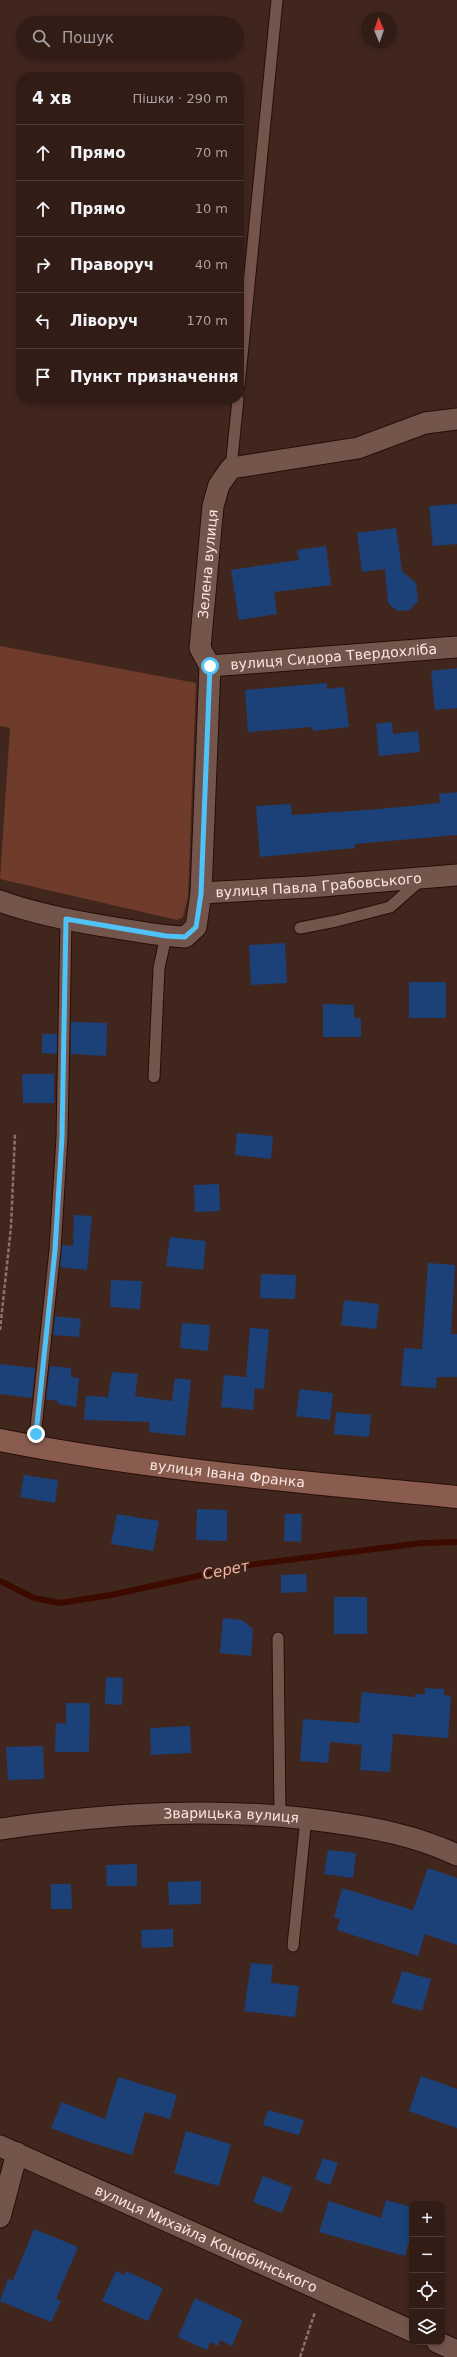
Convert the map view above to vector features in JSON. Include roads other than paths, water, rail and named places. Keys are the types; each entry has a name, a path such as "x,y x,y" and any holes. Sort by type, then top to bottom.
{"main road":[{"name":"вулиця Івана Франка","path":"0,1440 34,1447 179,1469 457,1497"}],"street":[{"path":"231,468 358,448 425,423 457,419"},
{"name":"Зелена вулиця","path":"210,666 200,648 214,506 219,485 231,468"},
{"name":"вулиця Сидора Твердохліба","path":"210,666 457,647"},
{"path":"201,894 210,666"},
{"name":"вулиця Павла Грабовського","path":"0,901 19,908 66,919 166,936 185,937 196,927 201,894 457,875"},
{"name":"Зварицька вулиця","path":"0,1829 145,1813 280,1815 370,1827 420,1839 457,1855"},
{"path":"0,2217 8,2150"},
{"name":"вулиця Михайла Коцюбинського","path":"8,2150 409,2330"},
{"path":"444,2345 457,2351"}],"lane":[{"path":"244,335 277,0"},
{"path":"231,468 237,404"},
{"path":"300,928 336,921 390,907 424,878"},
{"path":"34,1447 55,1250 62,1137 66,919"},
{"path":"154,1077 159,968 166,936"},
{"path":"278,1638 280,1815"},
{"path":"293,1946 306,1818"}],"waterway":[{"name":"Серет","path":"0,1581 34,1598 60,1603 111,1595 248,1565 422,1543 457,1542"}]}
